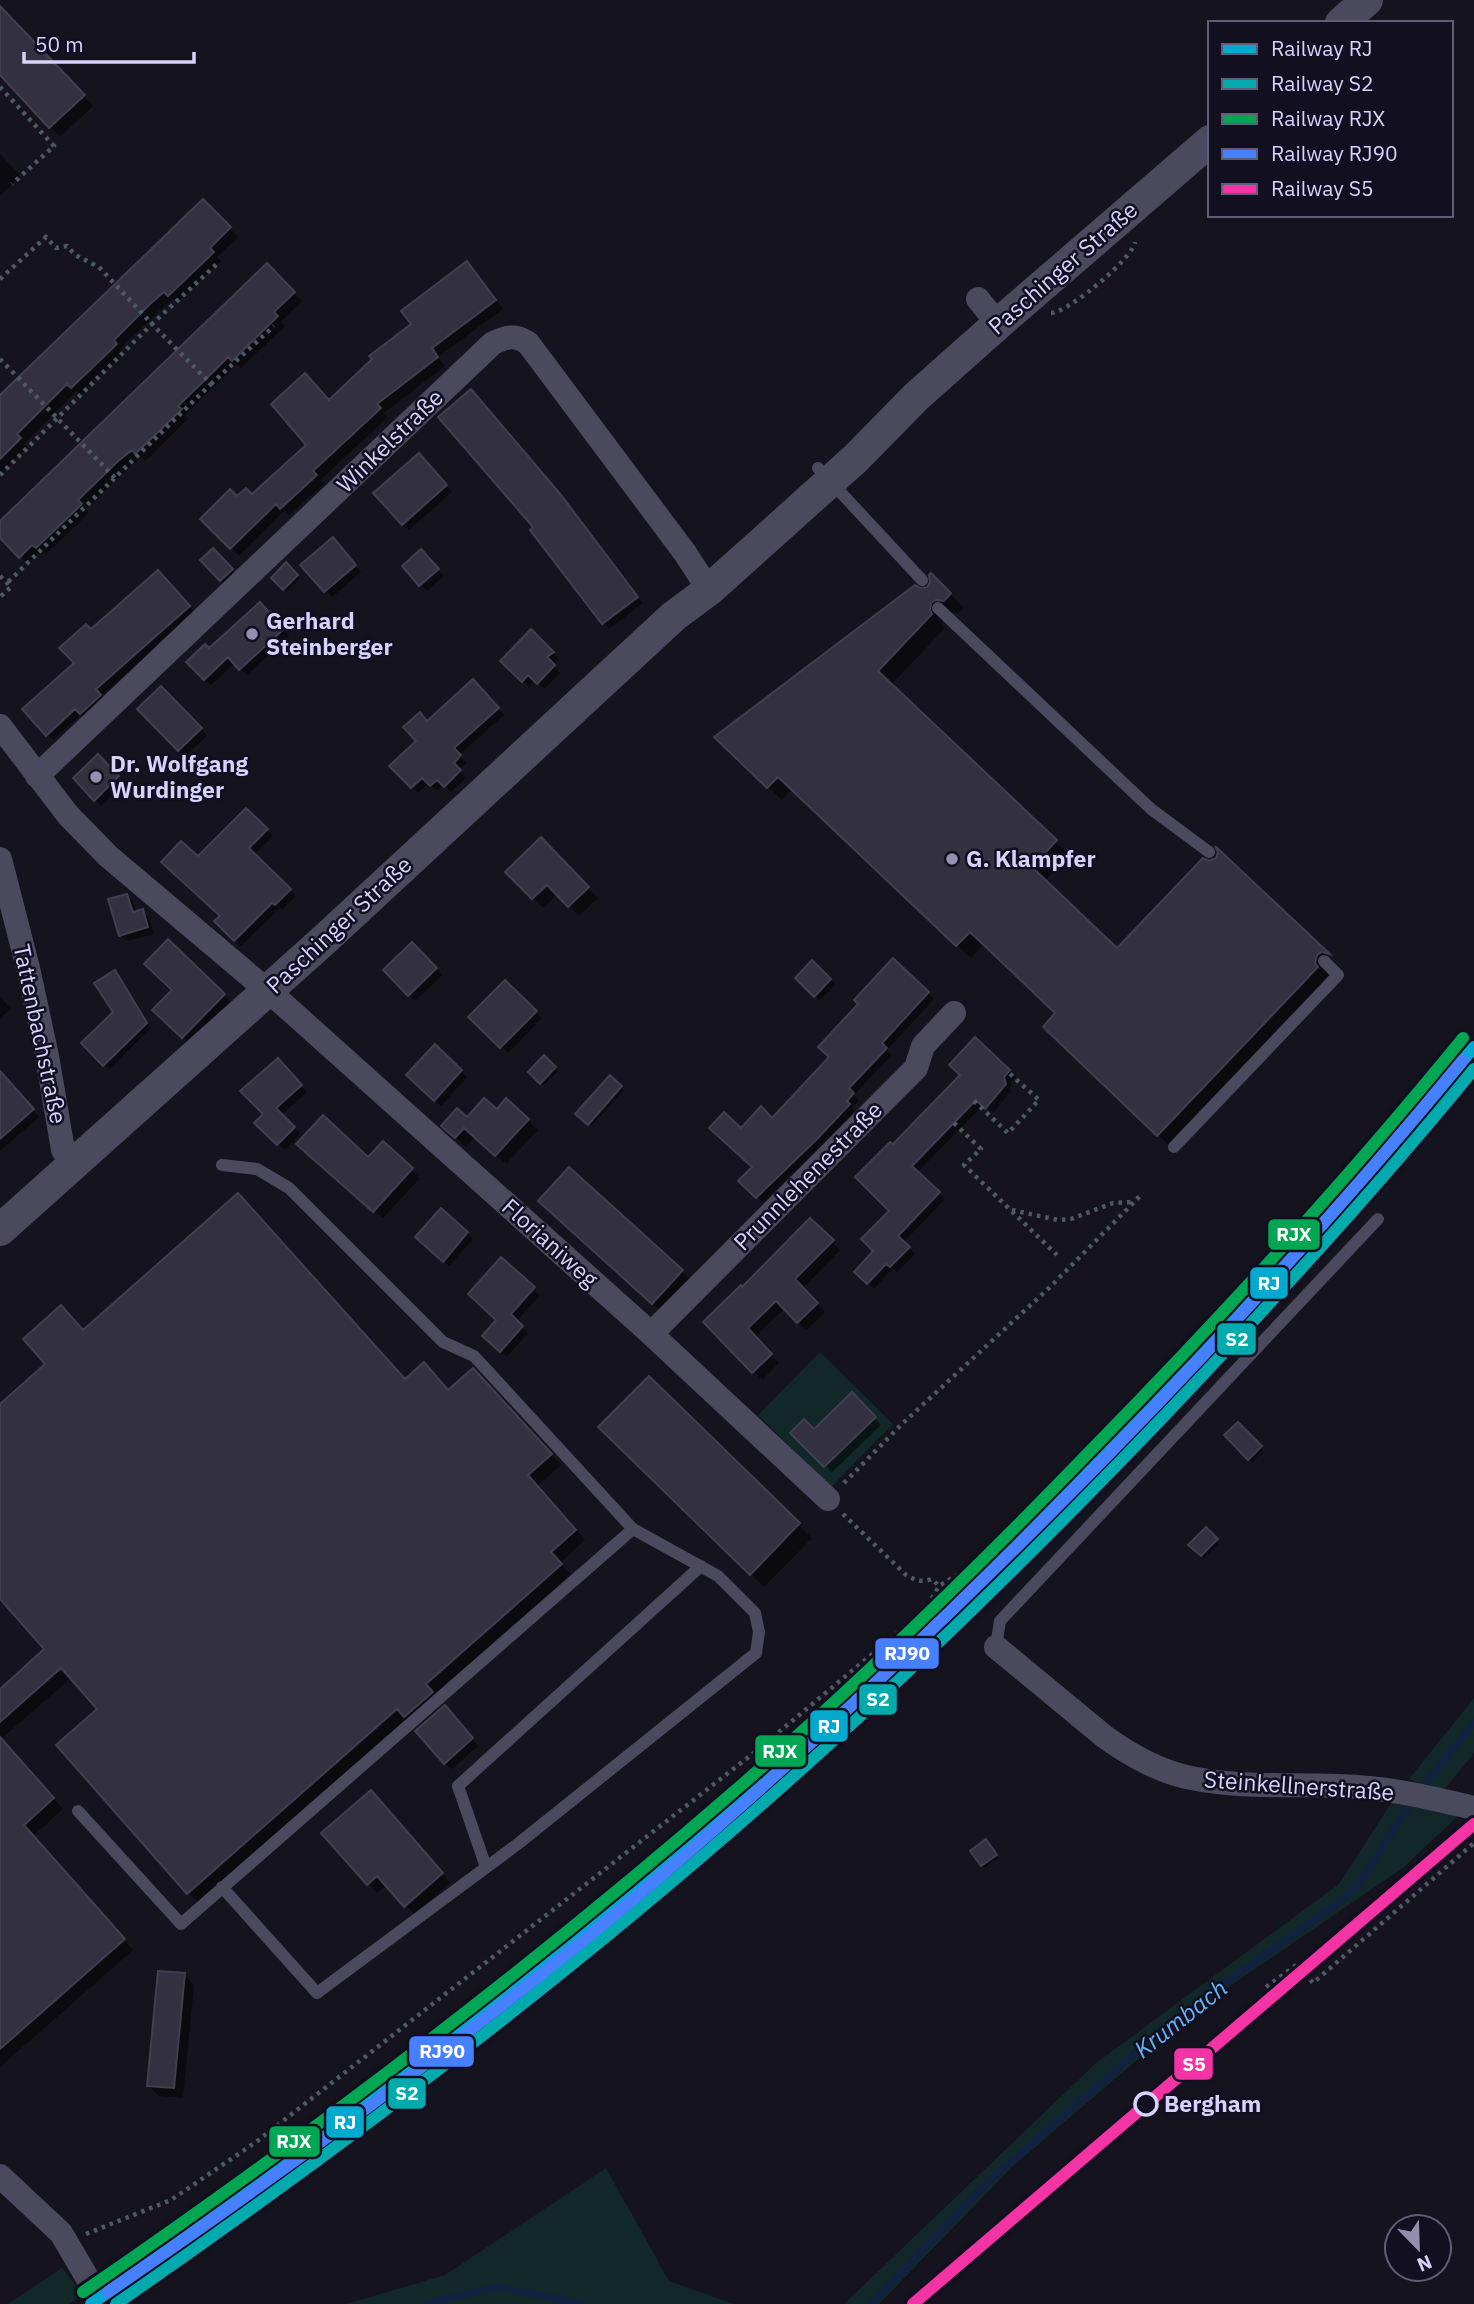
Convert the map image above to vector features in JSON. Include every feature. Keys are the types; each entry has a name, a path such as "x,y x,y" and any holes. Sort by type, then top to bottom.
{"street":[{"path":"1343,21 1367,0"},
{"name":"Paschinger Straße","path":"0,1230 268,991 674,616 824,474 866,430 917,396 1208,143"},
{"path":"978,299 998,324"},
{"name":"Winkelstraße","path":"37,776 493,343 506,337 517,336 528,343 677,542 705,585"},
{"path":"0,726 68,816 108,856 268,991"},
{"name":"Tattenbachstraße","path":"0,859 28,968 63,1150 73,1166"},
{"name":"Florianiweg","path":"268,991 651,1334 828,1499"},
{"name":"Prunnlehenestraße","path":"651,1334 916,1068 923,1046 954,1013"},
{"name":"Steinkellnerstraße","path":"996,1647 1124,1751 1162,1769 1191,1778 1231,1783 1319,1784 1404,1792 1474,1808"},
{"path":"0,2176 61,2233 88,2279 108,2304"}],"lane":[{"path":"824,474 922,580"},
{"path":"938,608 1151,809 1209,852"},
{"path":"1174,1147 1338,975 1324,961"},
{"path":"222,1165 257,1169 289,1188 443,1342 474,1356 633,1529 718,1576 755,1613 759,1632 756,1653 486,1867 317,1993 222,1887"},
{"path":"996,1647 1000,1620 1378,1219"},
{"path":"78,1811 181,1924 633,1529"},
{"path":"486,1867 458,1786 701,1566"}],"path":[{"path":"0,87 54,146 12,184"},
{"path":"0,279 46,237 56,248 67,246 75,256 99,267 211,384"},
{"path":"0,475 152,324 218,263"},
{"path":"7,583 274,326"},
{"path":"0,359 115,478"},
{"path":"0,576 11,587 0,597"},
{"path":"974,1101 1008,1133 1039,1100 1008,1072"},
{"path":"954,1123 981,1149 964,1165 1057,1255"},
{"path":"939,1586 932,1579 917,1581 906,1575 828,1499 902,1424 1049,1288 1143,1193"},
{"path":"1011,1210 1058,1220 1071,1219 1113,1203 1134,1202"},
{"path":"67,2242 171,2200 256,2142 755,1752 926,1609 939,1586 962,1572 1069,1472 1252,1276"},
{"path":"1266,1987 1298,1965 1313,1983 1474,1843"}],"green space":[{"path":"820,1352 893,1424 831,1487 758,1415"},
{"path":"1474,1698 1474,1753 1443,1791 1409,1779"},
{"path":"1395,1797 1462,1812 1404,1867 1198,2008 1013,2166 879,2304 844,2304 1096,2063 1339,1884"},
{"path":"606,2168 669,2281 734,2304 346,2304 445,2275"},
{"path":"62,2268 83,2294 69,2304 8,2304"}],"building":[{"path":"0,6 85,95 49,128 0,75"},
{"path":"203,199 231,227 210,248 214,252 168,296 164,292 150,304 114,340 117,344 71,388 67,384 17,434 21,438 0,459 0,395"},
{"path":"467,261 496,300 432,348 438,357 377,404 381,408 313,471 317,475 280,509 276,504 230,549 200,519 230,489 237,496 246,488 252,494 306,445 271,404 305,373 329,400 372,359 369,356 411,324 401,311"},
{"path":"267,263 295,292 274,312 278,316 232,361 228,357 178,406 182,409 135,454 132,450 117,462 78,500 82,504 36,548 32,545 19,558 0,538 0,521"},
{"path":"471,389 561,495 638,597 602,624 530,530 533,527 438,417"},
{"path":"419,453 447,485 402,525 373,493"},
{"path":"333,537 356,565 324,592 300,565"},
{"path":"213,548 233,569 220,581 200,560"},
{"path":"421,549 439,569 419,586 402,566"},
{"path":"286,562 298,575 283,590 271,578"},
{"path":"158,570 190,606 96,689 101,695 80,714 75,709 46,736 22,709 74,663 59,648 86,624 91,629"},
{"name":"G. Klampfer","path":"931,573 951,593 944,601 936,600 931,603 932,614 878,671 1057,840 1032,867 1117,948 1203,858 1209,861 1216,858 1218,852 1215,846 1330,954 1322,952 1317,955 1315,963 1318,967 1157,1136 1043,1027 1055,1013 970,932 956,946 778,777 767,788 714,737 915,585 920,588 927,587"},
{"name":"Gerhard Steinberger","path":"260,602 284,629 239,670 228,657 204,680 186,662 205,644 209,648"},
{"path":"531,629 554,652 547,657 555,665 537,684 528,675 522,682 500,661"},
{"path":"473,679 499,708 454,748 461,755 454,763 461,770 444,787 437,780 430,786 422,778 411,788 389,766 416,741 403,727 420,712 427,721"},
{"path":"161,686 202,728 178,751 137,709"},
{"name":"Dr. Wolfgang Wurdinger","path":"98,754 119,776 94,801 73,778"},
{"path":"246,808 268,829 249,848 291,889 275,905 272,903 234,941 214,921 220,916 161,862 181,841 198,856"},
{"path":"541,837 589,887 568,907 547,885 532,899 505,872"},
{"path":"127,894 133,912 143,909 148,927 119,936 108,899"},
{"path":"168,939 225,994 182,1038 152,1010 172,990 144,964"},
{"path":"412,942 437,968 408,996 383,970"},
{"path":"893,958 929,992 882,1043 887,1048 849,1088 854,1093 847,1101 850,1104 756,1198 738,1181 752,1167 709,1128 724,1112 741,1128 761,1106 772,1118 829,1057 818,1047 858,1004 854,1000"},
{"path":"812,960 831,979 814,997 795,978"},
{"path":"115,970 147,1023 103,1066 81,1043 113,1012 94,983"},
{"path":"505,980 537,1011 500,1048 468,1017"},
{"path":"975,1037 1010,1070 1004,1077 1006,1084 985,1109 976,1100 912,1166 940,1192 898,1236 910,1247 890,1267 886,1264 867,1284 854,1272 873,1251 861,1239 889,1211 855,1177 890,1142 893,1144 960,1075 949,1065"},
{"path":"435,1044 462,1070 434,1101 406,1075"},
{"path":"544,1055 556,1067 540,1084 528,1072"},
{"path":"278,1058 302,1085 276,1108 295,1127 277,1145 254,1123 263,1114 240,1091"},
{"path":"0,1071 34,1109 0,1139"},
{"path":"610,1075 622,1086 588,1125 575,1114"},
{"path":"484,1098 497,1109 506,1098 529,1119 495,1156 464,1128 455,1138 441,1126 457,1108 467,1117"},
{"path":"323,1115 368,1157 383,1141 413,1168 373,1212 296,1144"},
{"path":"569,1167 683,1270 652,1304 538,1201"},
{"path":"238,1193 405,1379 424,1362 448,1390 473,1368 552,1454 528,1475 576,1530 551,1552 562,1564 426,1684 433,1692 404,1717 397,1709 187,1894 56,1745 97,1709 61,1668 0,1722 0,1689 44,1649 0,1599 0,1404 45,1364 23,1339 61,1305 83,1330"},
{"path":"441,1208 468,1232 443,1262 415,1237"},
{"path":"810,1218 834,1240 795,1279 818,1303 797,1323 776,1301 748,1328 772,1354 752,1373 703,1322"},
{"path":"501,1257 535,1287 511,1314 523,1326 500,1352 482,1336 496,1320 468,1294"},
{"path":"649,1376 800,1523 750,1575 598,1427"},
{"path":"852,1392 876,1417 824,1467 790,1433 804,1419 814,1429"},
{"path":"1238,1422 1262,1446 1248,1460 1224,1435"},
{"path":"1206,1527 1218,1539 1201,1556 1188,1545"},
{"path":"445,1705 473,1738 444,1764 415,1731"},
{"path":"0,1737 54,1798 24,1825 125,1939 0,2049"},
{"path":"371,1790 443,1873 404,1907 377,1876 367,1885 321,1833"},
{"path":"986,1839 997,1855 981,1866 970,1851"},
{"path":"158,1971 185,1973 174,2088 147,2086"}],"waterway":[{"name":"Krumbach","path":"1420,1790 1474,1723"},
{"name":"Krumbach","path":"871,2304 985,2185 1174,2019 1345,1898 1360,1883 1413,1800"},
{"name":"Krumbach","path":"424,2304 497,2287 584,2304"}],"rail line":[{"name":"RJX","path":"83,2292 254,2171 504,1982 666,1850 836,1700 1012,1530 1192,1345 1285,1245 1463,1038"},
{"name":"RJ","path":"91,2304 347,2121 513,1993 675,1860 846,1710 1022,1540 1203,1354 1296,1254 1474,1047"},
{"name":"RJ90","path":"108,2292 413,2074 590,1935 793,1760 891,1669 1111,1452 1291,1260 1463,1060"},
{"name":"S2","path":"116,2304 297,2176 474,2042 647,1903 860,1716 994,1589 1166,1414 1323,1244 1474,1069"},
{"name":"S5","path":"913,2304 1474,1824"}],"place":[{"name":"Gerhard Steinberger","path":"252,634"},
{"name":"Dr. Wolfgang Wurdinger","path":"96,777"},
{"name":"G. Klampfer","path":"952,859"},
{"name":"Bergham","path":"1146,2104"}]}
